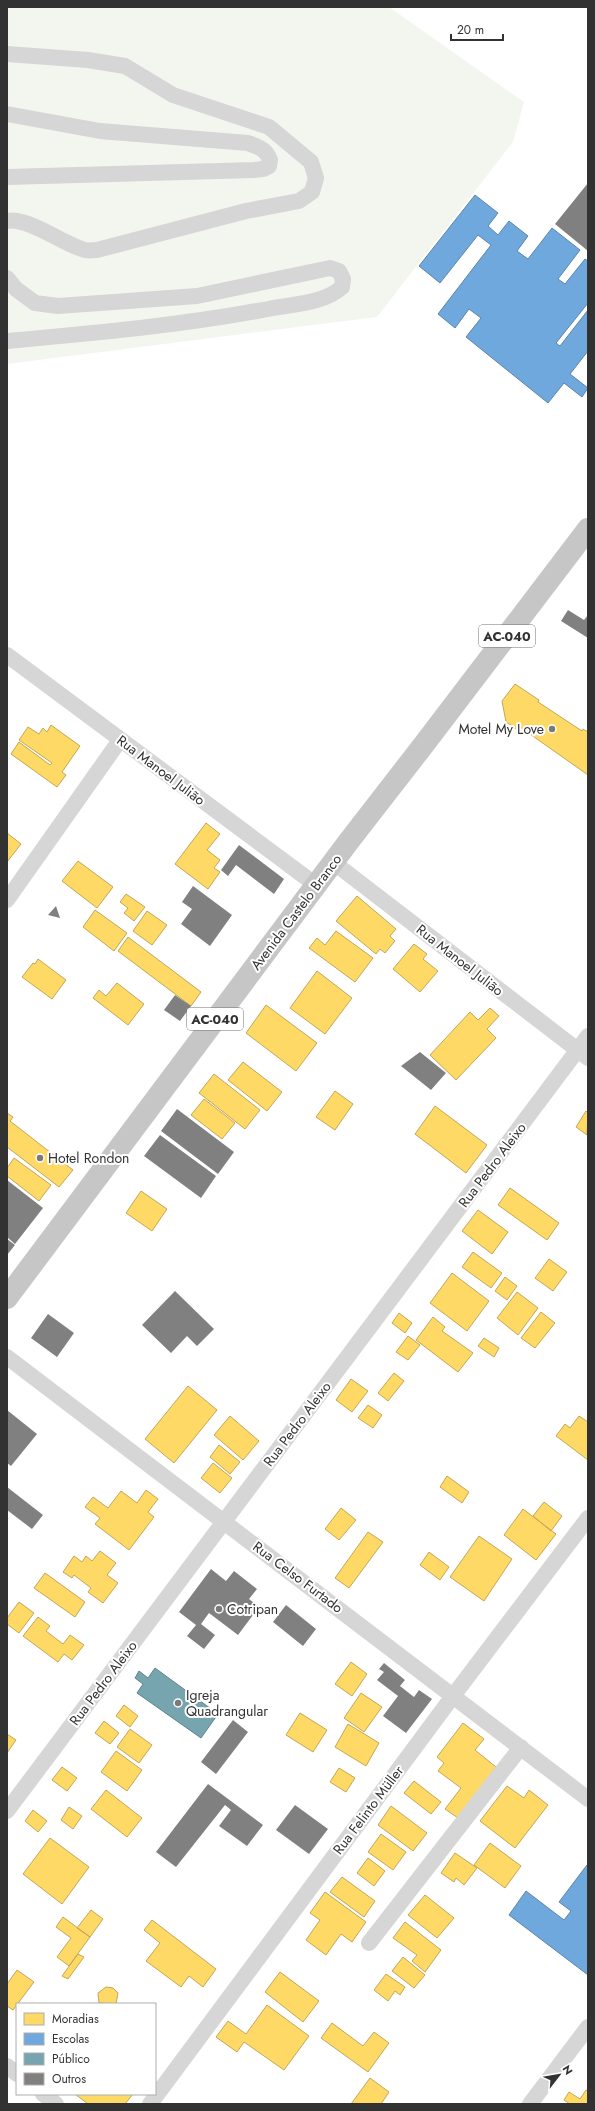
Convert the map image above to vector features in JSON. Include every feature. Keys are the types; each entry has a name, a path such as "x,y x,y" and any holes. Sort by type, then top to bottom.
{"highway":[{"name":"Avenida Castelo Branco","path":"7,1298 333,862 588,529"}],"street":[{"path":"7,54 88,60 125,66 172,95 269,127 311,162 316,178 312,192 299,201 246,212 97,250 85,250 23,222 7,221"},
{"path":"7,114 100,131 248,143 260,147 267,152 270,160 269,166 263,169 254,170 7,177"},
{"path":"7,278 16,288 35,303 58,306 197,296 330,268 339,272 343,279 342,288 334,294 313,300 235,315 115,332 7,341"},
{"name":"Rua Manoel Julião","path":"7,655 316,885"},
{"path":"7,900 120,740"},
{"name":"Rua Manoel Julião","path":"333,862 583,1054"},
{"name":"Rua Pedro Aleixo","path":"7,1811 224,1521 583,1054 588,1036"},
{"name":"Rua Celso Furtado","path":"7,1357 588,1799"},
{"name":"Rua Felinto Müller","path":"150,2104 453,1696 588,1518"},
{"path":"369,1943 521,1747"},
{"path":"530,2104 588,2027"},
{"path":"7,2066 16,2073"},
{"path":"44,2095 56,2104"}],"shaded area":[{"path":"7,7 389,7 524,102 513,142 377,317 7,364"}],"building: Moradias":[{"name":"Motel My Love","path":"515,684 539,700 538,702 582,731 583,729 588,732 588,775 520,727 518,730 506,722 502,701"},
{"path":"51,725 80,746 62,772 66,775 57,787 11,754 19,742 50,765 52,763 19,740 28,727 39,734 43,728 47,732"},
{"path":"206,823 220,834 207,850 220,860 214,868 220,872 208,889 175,864"},
{"path":"7,833 21,844 7,862"},
{"path":"78,861 113,887 97,908 62,881"},
{"path":"126,894 145,907 134,921 124,913 128,908 120,902"},
{"path":"357,896 396,929 390,936 395,941 385,953 380,949 376,954 336,921"},
{"path":"95,910 127,933 114,951 83,927"},
{"path":"147,911 167,925 152,945 133,931"},
{"path":"336,931 373,958 355,982 309,948 317,938 325,945"},
{"path":"128,937 201,992 191,1006 118,951"},
{"path":"414,944 427,954 423,959 438,971 420,992 393,969"},
{"path":"38,959 66,980 52,999 22,977"},
{"path":"317,971 352,998 325,1034 290,1008"},
{"path":"117,983 144,1004 128,1025 93,998 99,990 106,996"},
{"path":"266,1005 317,1043 296,1071 246,1033"},
{"path":"490,1008 499,1016 487,1029 496,1038 456,1080 430,1055 470,1012 478,1020"},
{"path":"243,1062 282,1092 267,1111 228,1080"},
{"path":"214,1074 260,1110 245,1129 199,1093"},
{"path":"335,1091 353,1104 335,1130 316,1117"},
{"path":"204,1099 235,1123 222,1139 191,1115"},
{"path":"435,1106 487,1145 466,1173 415,1134"},
{"path":"586,1111 588,1113 587,1135 576,1127"},
{"name":"Hotel Rondon","path":"7,1113 13,1117 10,1121 73,1170 59,1187 7,1147"},
{"path":"14,1158 51,1185 39,1201 7,1176 7,1168"},
{"path":"510,1188 559,1223 547,1240 498,1205"},
{"path":"141,1191 167,1209 152,1231 126,1213"},
{"path":"478,1210 508,1232 492,1254 462,1231"},
{"path":"473,1252 502,1273 491,1288 462,1267"},
{"path":"549,1259 567,1272 553,1291 535,1278"},
{"path":"452,1273 489,1301 467,1331 430,1303"},
{"path":"505,1277 517,1286 507,1300 495,1291"},
{"path":"517,1292 538,1308 518,1335 497,1318"},
{"path":"541,1312 555,1323 535,1348 521,1338"},
{"path":"399,1313 412,1323 405,1333 392,1323"},
{"path":"433,1317 445,1327 442,1331 473,1353 458,1372 416,1340"},
{"path":"408,1336 420,1345 408,1360 396,1352"},
{"path":"484,1338 499,1348 494,1357 478,1346"},
{"path":"394,1373 404,1381 388,1401 378,1393"},
{"path":"351,1379 368,1391 352,1412 336,1400"},
{"path":"188,1386 217,1410 174,1463 145,1439"},
{"path":"368,1405 382,1415 373,1428 358,1418"},
{"path":"230,1416 259,1441 243,1460 214,1435"},
{"path":"579,1416 588,1422 588,1460 556,1436 565,1424 570,1428"},
{"path":"219,1445 240,1462 230,1474 210,1457"},
{"path":"213,1463 232,1478 220,1493 201,1478"},
{"path":"447,1476 469,1492 462,1503 440,1487"},
{"path":"146,1490 158,1499 148,1512 154,1517 129,1550 95,1524 100,1518 85,1507 93,1497 108,1508 121,1491 137,1503"},
{"path":"544,1502 562,1516 551,1531 533,1516"},
{"path":"341,1508 356,1520 339,1540 325,1529"},
{"path":"523,1509 556,1534 536,1560 504,1535"},
{"path":"368,1532 383,1542 349,1588 335,1578"},
{"path":"479,1536 512,1559 484,1601 450,1577"},
{"path":"100,1551 116,1563 107,1575 118,1583 103,1603 88,1592 91,1588 74,1575 72,1578 63,1572 74,1556 82,1562 86,1556 92,1561"},
{"path":"429,1552 449,1567 440,1580 420,1565"},
{"path":"45,1573 85,1602 75,1617 34,1588"},
{"path":"19,1602 34,1613 19,1633 7,1624 7,1618"},
{"path":"38,1617 50,1626 46,1631 63,1644 70,1635 84,1645 72,1660 64,1654 58,1662 23,1636"},
{"path":"351,1662 367,1674 352,1696 335,1684"},
{"path":"361,1693 382,1707 364,1732 344,1718"},
{"path":"124,1705 138,1716 130,1727 116,1716"},
{"path":"300,1713 327,1730 313,1752 286,1735"},
{"path":"104,1721 119,1733 110,1744 95,1733"},
{"path":"463,1723 484,1739 475,1750 496,1767 458,1818 445,1809 461,1788 438,1771 444,1763 437,1757"},
{"path":"348,1724 379,1743 366,1766 335,1747"},
{"path":"130,1729 152,1745 139,1763 117,1747"},
{"path":"7,1734 16,1740 7,1753"},
{"path":"116,1751 142,1770 127,1791 101,1772"},
{"path":"62,1767 77,1778 67,1791 52,1780"},
{"path":"339,1768 355,1778 346,1792 330,1782"},
{"path":"414,1781 441,1802 431,1814 404,1793"},
{"path":"507,1786 524,1798 529,1790 548,1805 515,1848 480,1821"},
{"path":"106,1790 142,1818 127,1837 91,1809"},
{"path":"391,1806 427,1833 413,1851 378,1825"},
{"path":"69,1807 82,1816 73,1829 61,1820"},
{"path":"33,1810 47,1821 38,1832 25,1821"},
{"path":"381,1834 406,1852 393,1870 368,1852"},
{"path":"50,1838 89,1867 62,1904 23,1874"},
{"path":"490,1843 521,1866 505,1888 474,1865"},
{"path":"455,1853 477,1868 464,1885 456,1878 454,1882 441,1873"},
{"path":"368,1858 385,1871 374,1886 357,1873"},
{"path":"342,1877 375,1901 364,1917 330,1892"},
{"path":"325,1892 366,1922 352,1942 341,1934 326,1955 306,1940 320,1920 310,1913"},
{"path":"425,1895 454,1918 437,1938 408,1915"},
{"path":"91,1910 103,1919 90,1937 77,1928"},
{"path":"63,1917 90,1937 69,1966 57,1957 71,1938 56,1927"},
{"path":"152,1920 216,1969 203,1987 189,1976 181,1987 146,1961 160,1943 144,1930"},
{"path":"405,1922 441,1950 425,1972 412,1961 417,1955 393,1938"},
{"path":"78,1954 84,1957 68,1979 62,1976"},
{"path":"403,1957 425,1975 414,1988 392,1971"},
{"path":"17,1970 34,1982 18,2003 16,2003 13,2010 7,2006 7,1984"},
{"path":"280,1972 319,2001 303,2022 265,1992"},
{"path":"386,1974 405,1987 400,1995 395,1991 388,2001 374,1990"},
{"path":"106,1987 113,1988 118,1993 116,2003 99,2003 98,1993"},
{"path":"267,2005 309,2036 284,2070 244,2042 237,2052 216,2037 228,2021 246,2034"},
{"path":"332,2023 363,2046 374,2032 389,2043 368,2072 321,2038"},
{"path":"370,2078 389,2092 381,2104 351,2104"},
{"path":"586,2090 588,2091 588,2104 570,2104 564,2100 569,2092 580,2099"},
{"path":"76,2095 132,2095 125,2104 88,2104"}],"building: Escolas":[{"path":"475,195 498,213 488,226 498,235 509,221 528,236 517,251 528,259 552,228 580,250 558,279 565,284 585,259 588,261 588,303 556,343 560,346 588,310 588,351 570,374 588,388 582,397 564,383 548,403 466,337 481,318 469,309 455,328 438,314 491,245 478,235 440,283 419,266"},
{"path":"587,1865 588,1975 509,1915 526,1891 564,1920 571,1911 559,1902"}],"building: Público":[{"name":"Igreja Quadrangular","path":"155,1668 218,1714 201,1738 137,1693 143,1684 135,1678 139,1671 148,1678"}],"building: Outros":[{"path":"588,183 588,251 555,224"},
{"path":"568,610 584,620 588,615 588,638 561,621"},
{"path":"239,845 284,879 274,894 236,865 228,876 221,870"},
{"path":"193,886 232,915 210,946 181,924 192,909 182,902"},
{"path":"56,906 60,918 48,915"},
{"path":"175,995 191,1006 180,1021 164,1010"},
{"path":"420,1052 446,1073 431,1090 401,1066"},
{"path":"177,1109 234,1152 218,1174 161,1131"},
{"path":"160,1135 216,1176 201,1198 144,1156"},
{"path":"7,1180 43,1208 15,1244 7,1237"},
{"path":"7,1239 15,1245 7,1255"},
{"path":"175,1291 214,1329 197,1346 187,1336 171,1353 142,1325"},
{"path":"48,1314 74,1333 57,1357 31,1338"},
{"path":"7,1410 37,1434 11,1466 7,1463"},
{"path":"7,1487 43,1515 32,1529 7,1510"},
{"name":"Cotripan","path":"211,1569 226,1581 234,1571 257,1589 249,1599 259,1607 238,1635 209,1613 201,1624 215,1635 204,1649 187,1636 196,1625 179,1612"},
{"path":"286,1605 316,1629 303,1646 273,1622"},
{"path":"384,1663 405,1680 400,1686 414,1697 419,1690 432,1699 406,1733 383,1716 398,1696 377,1680 384,1672 379,1669"},
{"path":"233,1720 248,1732 216,1774 201,1762"},
{"path":"208,1784 263,1825 247,1846 219,1826 231,1810 225,1805 176,1867 156,1852"},
{"path":"295,1805 328,1829 309,1854 276,1830"}],"place":[{"name":"Motel My Love","path":"552,729"},
{"name":"Hotel Rondon","path":"40,1158"},
{"name":"Cotripan","path":"219,1609"},
{"name":"Igreja Quadrangular","path":"178,1703"}]}
